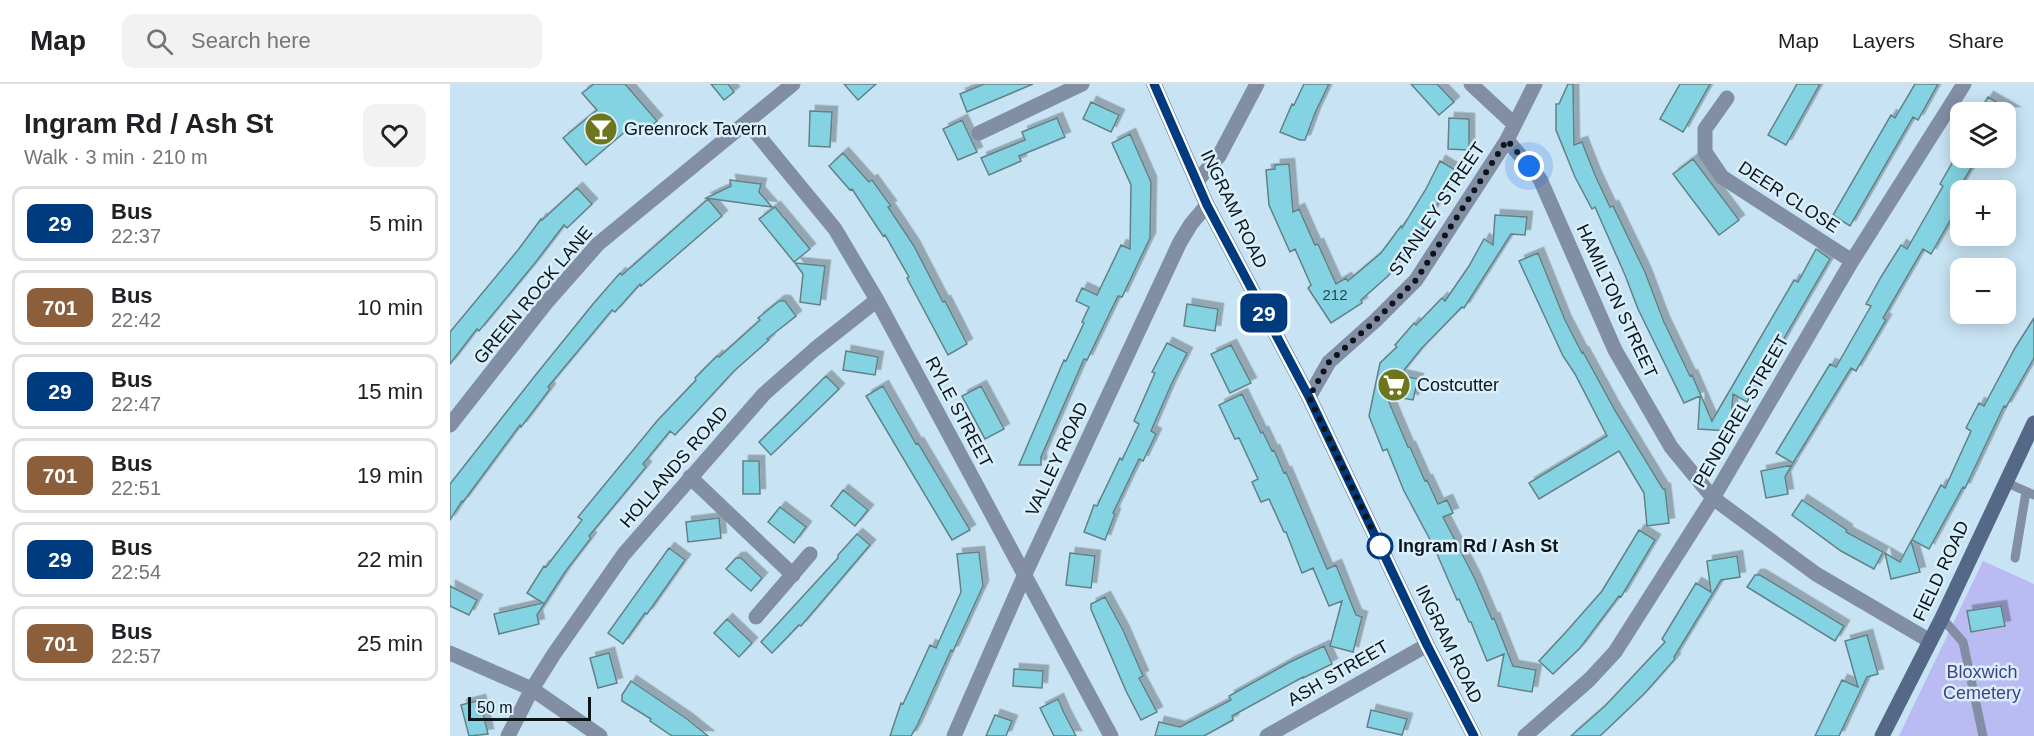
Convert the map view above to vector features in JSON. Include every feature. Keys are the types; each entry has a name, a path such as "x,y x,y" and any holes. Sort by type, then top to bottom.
{"street":[{"name":"GREEN ROCK LANE","path":"450,425 546,303 598,244 793,84"},
{"path":"979,133 1082,84"},
{"name":"INGRAM ROAD","path":"1154,84 1207,205 1309,397 1473,736"},
{"path":"1197,181 1219,156 1257,84"},
{"path":"1471,84 1514,124"},
{"name":"STANLEY STREET","path":"1309,397 1329,362 1416,280 1507,140 1535,84"},
{"name":"PENDEREL STREET","path":"1525,736 1589,680 1615,652 1713,498 1852,261 1964,84"},
{"name":"DEER CLOSE","path":"1727,98 1706,129 1705,152 1722,177 1852,261"},
{"name":"RYLE STREET","path":"748,123 835,229 877,300 1111,736"},
{"name":"HAMILTON STREET","path":"1507,140 1540,179 1620,359 1671,447 1713,498 1816,574 1930,641"},
{"name":"VALLEY ROAD","path":"954,736 1025,574 1180,242 1207,205"},
{"name":"HOLLANDS ROAD","path":"508,736 532,689 554,654 624,554 764,394 815,349 877,300"},
{"name":"FIELD ROAD","path":"1882,736 1942,618 2034,423"},
{"path":"690,477 793,575"},
{"path":"756,617 810,554"},
{"name":"ASH STREET","path":"1267,736 1427,645"},
{"path":"450,653 532,689 600,736"}],"lane":[{"path":"2005,482 2030,494 2015,558"},
{"path":"1942,618 1963,642 1983,736"}],"green space":[{"name":"Bloxwich Cemetery","path":"1983,561 2034,584 2034,736 1899,736"}],"building":[{"name":"Greenrock Tavern","path":"594,84 625,84 657,121 642,134 634,124 586,165 563,138 597,110 582,93"},
{"path":"711,84 728,84 734,92 724,100"},
{"path":"844,84 876,84 858,100"},
{"path":"984,84 1033,84 967,112 960,94"},
{"path":"1304,84 1329,84 1305,140 1300,140 1280,132"},
{"path":"1411,84 1437,84 1454,102 1439,115"},
{"path":"1568,84 1573,84 1574,145 1582,142 1610,207 1613,206 1645,272 1664,322 1690,376 1692,375 1712,421 1794,280 1798,282 1816,249 1830,259 1747,402 1733,394 1730,431 1698,429 1700,396 1684,403 1638,309 1595,207 1592,209 1575,177 1556,130 1556,104 1559,104"},
{"path":"1680,84 1710,84 1683,132 1660,119"},
{"path":"1797,84 1820,84 1786,145 1768,135"},
{"path":"1915,84 1938,84 1918,120 1913,117 1850,226 1833,215 1891,115 1895,118"},
{"path":"1988,97 1997,102 1985,102"},
{"path":"1091,102 1119,115 1111,132 1083,119"},
{"path":"810,111 832,112 830,147 809,146"},
{"path":"1057,118 1065,137 1019,156 1021,161 989,175 981,158 1025,140 1022,132"},
{"path":"1449,118 1469,119 1469,150 1448,149"},
{"path":"962,120 977,152 958,160 943,129"},
{"path":"1130,134 1151,182 1150,238 1122,297 1118,296 1087,360 1084,359 1041,457 1041,465 1019,465 1064,360 1066,361 1084,323 1082,322 1089,307 1076,301 1082,288 1097,295 1121,245 1130,249 1131,185 1112,143"},
{"path":"843,153 869,182 872,180 891,206 888,207 914,246 967,344 948,355 885,235 883,236 852,189 850,190 829,166"},
{"path":"1693,159 1739,220 1719,235 1673,174"},
{"path":"1440,161 1457,171 1417,238 1388,276 1361,300 1362,303 1331,323 1308,288 1311,285 1295,249 1290,252 1269,205 1266,170 1275,169 1275,165 1289,164 1293,212 1299,209 1336,284 1346,278 1348,281 1381,253 1401,226 1402,228"},
{"path":"1950,167 1971,168 1964,180 1950,180 1950,221 1931,254 1923,249 1883,318 1886,320 1856,371 1851,368 1793,463 1776,453 1830,364 1836,367 1871,306 1866,304 1881,277 1901,245 1907,249 1943,186 1940,184"},
{"path":"730,180 761,184 759,192 772,207 706,198 731,186"},
{"path":"577,188 592,204 567,228 564,225 450,364 450,332 541,219"},
{"path":"708,199 722,216 641,286 640,284 615,312 612,310 548,387 550,389 521,427 520,425 450,520 450,484 534,377 620,273 622,275"},
{"path":"775,207 810,249 794,262 759,219"},
{"path":"1495,215 1527,217 1525,235 1511,234 1464,308 1462,307 1421,349 1400,375 1418,379 1413,400 1386,395 1408,447 1438,504 1447,500 1453,513 1443,517 1475,579 1492,619 1494,618 1513,666 1536,670 1532,692 1498,686 1504,654 1487,661 1471,622 1459,599 1457,600 1434,547 1404,491 1387,449 1383,451 1369,416 1380,363 1397,347 1395,345 1414,323 1416,325 1442,298 1445,301 1484,239 1493,245"},
{"path":"1538,253 1565,320 1582,353 1665,489 1669,523 1647,526 1644,493 1619,451 1539,499 1529,483 1607,436 1575,374 1563,356 1519,261"},
{"path":"795,263 825,266 820,305 800,302 803,274"},
{"path":"779,301 785,301 796,316 767,339 769,340 734,371 675,435 670,431 643,464 646,467 589,536 591,538 537,615 539,624 499,634 494,614 543,603 527,593 544,566 546,567 582,520 578,517 657,421 696,380 695,378"},
{"path":"1187,304 1218,309 1215,331 1184,326"},
{"path":"2034,318 2034,358 2006,407 2004,406 1965,488 1963,487 1929,549 1912,540 1941,485 1945,488 1971,431 1966,428 1979,403 1984,406"},
{"path":"1167,343 1187,353 1151,431 1156,434 1143,461 1139,459 1113,513 1115,514 1105,540 1084,532 1094,505 1097,506 1139,424 1134,421 1155,373 1152,372"},
{"path":"1231,345 1251,383 1230,393 1211,354"},
{"path":"846,351 878,357 875,375 843,370"},
{"path":"826,376 839,389 771,455 759,442"},
{"path":"883,386 970,530 952,540 866,396"},
{"path":"981,386 1004,429 985,439 962,396"},
{"path":"1242,394 1261,433 1263,432 1272,451 1274,450 1284,473 1286,472 1327,569 1336,565 1356,615 1362,617 1353,652 1330,646 1342,601 1329,606 1313,568 1302,573 1286,532 1269,499 1261,502 1252,482 1258,479 1239,438 1235,439 1219,405"},
{"path":"743,461 759,461 760,494 743,494"},
{"path":"1792,465 1785,477 1788,494 1766,498 1761,471"},
{"path":"843,490 868,510 855,526 831,506"},
{"path":"1802,500 1847,530 1846,532 1883,552 1874,569 1841,551 1792,515"},
{"path":"780,507 806,527 794,543 768,522"},
{"path":"719,518 721,538 688,542 686,522"},
{"path":"1639,530 1655,540 1621,597 1619,596 1580,648 1553,674 1539,661 1602,591"},
{"path":"857,534 870,545 801,626 799,625 772,653 761,642"},
{"path":"1911,541 1920,572 1891,579 1885,553 1900,562"},
{"path":"669,548 685,560 623,644 608,633"},
{"path":"979,552 983,586 917,726 911,736 890,736 901,703 903,704 930,645 936,648 961,592 957,554"},
{"path":"1070,553 1095,556 1091,588 1066,585"},
{"path":"1737,556 1740,577 1721,580 1674,657 1675,659 1644,694 1600,736 1571,736 1605,706 1665,642 1662,639 1696,583 1711,592 1707,561"},
{"path":"736,558 741,558 762,578 751,591 726,569"},
{"path":"1755,575 1760,575 1844,626 1835,641 1747,587"},
{"path":"450,586 477,600 469,615 450,606"},
{"path":"1105,597 1123,630 1143,676 1139,678 1157,712 1141,720 1091,609 1091,604"},
{"path":"2001,606 2005,626 1971,632 1967,611"},
{"path":"727,619 752,643 739,657 714,633"},
{"path":"1867,635 1878,674 1867,677 1839,736 1815,736 1842,680 1858,687 1845,641"},
{"path":"1324,646 1332,664 1303,677 1232,716 1233,720 1204,736 1155,736 1159,722 1180,727 1231,700 1229,696"},
{"path":"609,653 617,683 598,688 590,658"},
{"path":"1014,669 1043,671 1042,688 1013,686"},
{"path":"631,681 708,736 672,736 650,721 651,719 622,701 622,695"},
{"path":"1058,699 1076,736 1054,736 1040,708"},
{"path":"480,700 488,734 469,736 461,705"},
{"path":"1371,710 1407,719 1402,735 1367,727"},
{"path":"995,715 1012,721 1006,736 986,736"}],"bus line":[{"name":"29","path":"1154,84 1207,205 1309,397 1427,645 1474,736"}],"place":[{"name":"Greenrock Tavern","path":"601,129"},
{"name":"Costcutter","path":"1394,385"},
{"name":"Ingram Rd / Ash St","path":"1380,546"}],"route":[{"path":"1380,546 1309,397 1329,362 1416,280 1507,140 1529,166"}]}
